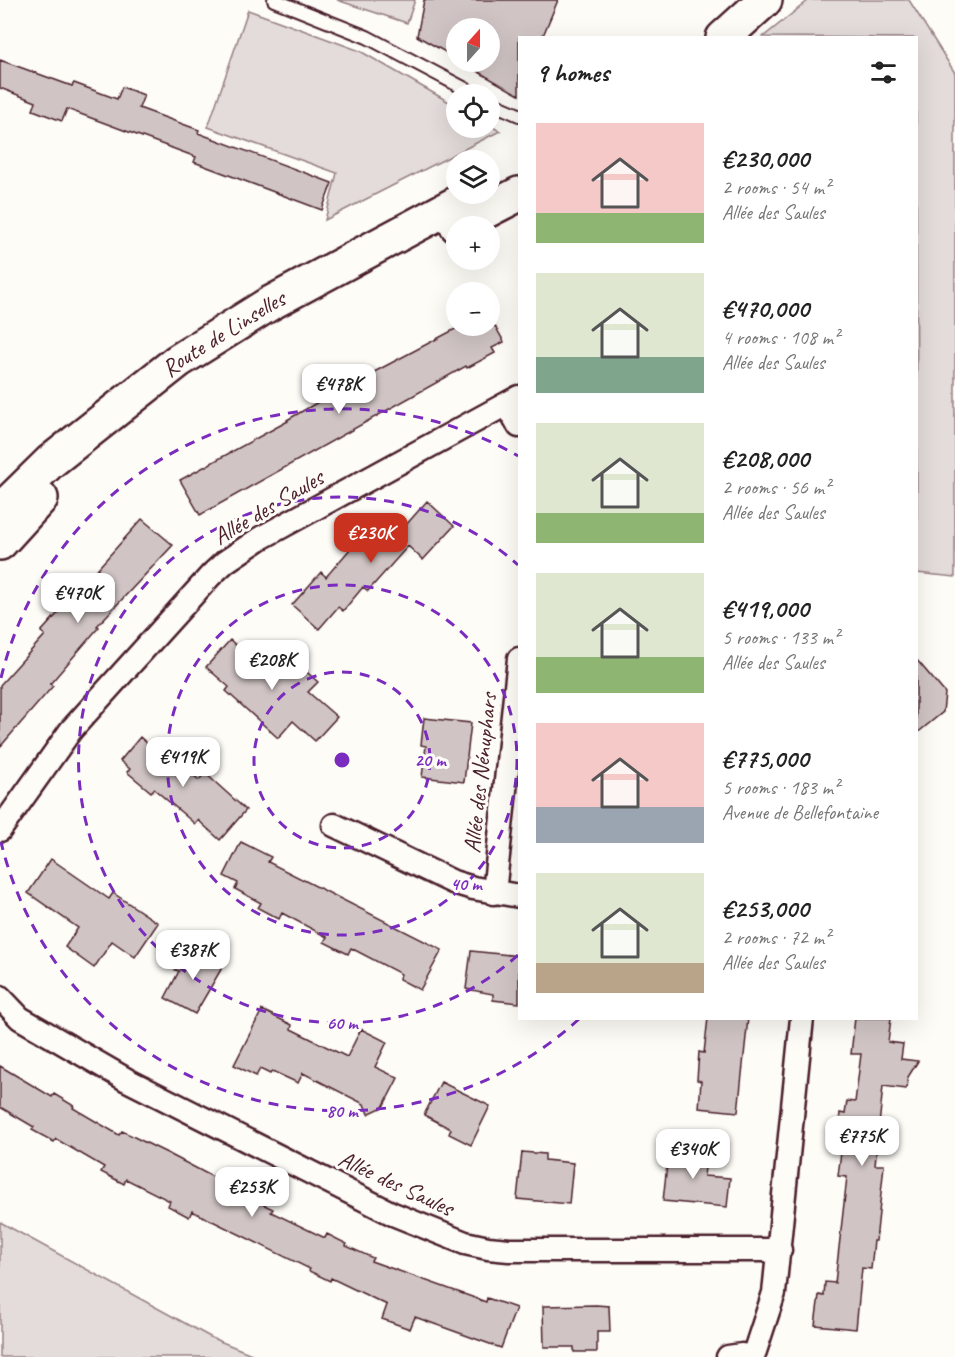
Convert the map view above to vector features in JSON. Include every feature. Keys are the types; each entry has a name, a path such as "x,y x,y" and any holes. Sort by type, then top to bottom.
{"street":[{"path":"725,33 765,0"},
{"path":"500,179 518,170"},
{"name":"Route de Linselles","path":"477,216 518,195"},
{"name":"Route de Linselles","path":"0,511 50,462 158,375 188,354 269,304 455,204"},
{"name":"Route de Linselles","path":"0,543 57,482 150,405 246,343 372,271 446,232"},
{"path":"513,401 518,422"},
{"name":"Allée des Saules","path":"0,830 54,750 225,562 259,539 513,401"},
{"name":"Allée des Nénuphars","path":"494,893 518,668"},
{"path":"334,825 435,874 473,888 518,896"},
{"name":"Allée des Saules","path":"0,997 20,1018 127,1080 393,1214 465,1243 509,1250 780,1250"},
{"path":"728,1357 742,1355 753,1357 774,1293 802,1020"}],"lane":[{"path":"274,0 367,37 456,84"},
{"path":"500,107 518,115"}],"shaded area":[{"path":"337,0 415,0 407,23"},
{"path":"809,0 909,0 955,73 955,577 918,573 918,36 764,36"},
{"path":"248,10 360,51 446,100 446,138 486,138 463,150 446,150 446,158 325,220 337,173 208,127"},
{"path":"0,1222 212,1338 259,1357 0,1357"}],"building":[{"path":"424,0 558,0 543,36 518,36 518,94 479,72 500,72 500,18 446,18 446,52 417,36"},
{"path":"0,60 72,86 74,83 117,99 122,87 144,95 139,108 199,130 198,133 332,183 322,210 194,162 196,157 67,109 62,121 33,110 36,102 0,88"},
{"path":"446,334 446,336 500,335 504,342 492,348 495,353 467,368 466,366 200,515 180,480 288,421 325,398"},
{"path":"427,501 454,526 423,560 408,546 368,591 363,587 343,611 338,607 319,629 292,605 321,572 326,577 357,541 361,544 369,535 379,543 400,520 406,525"},
{"path":"142,519 173,545 97,626 99,627 50,684 53,686 0,747 0,685 45,635 41,632"},
{"path":"230,640 253,660 259,654 271,665 283,651 318,682 308,692 337,717 315,741 293,721 278,738 226,691 229,687 206,667"},
{"path":"918,661 945,693 943,712 918,732"},
{"path":"424,718 471,723 464,782 422,777 426,746 421,745"},
{"path":"140,737 149,745 153,741 199,780 205,773 246,810 220,840 198,820 195,824 154,789 151,792 127,772 130,769 120,761"},
{"path":"241,842 271,857 268,862 442,950 420,990 399,979 401,974 351,948 348,954 324,942 327,937 282,913 279,919 258,908 261,903 235,889 238,883 224,876"},
{"path":"51,859 109,899 113,893 158,923 135,957 112,941 94,968 65,947 78,928 28,893"},
{"path":"187,948 223,966 195,1014 165,998 179,971 175,970"},
{"path":"471,951 518,956 518,1003 493,1000 493,994 466,989"},
{"path":"262,1010 292,1025 291,1029 347,1057 361,1029 387,1042 375,1067 398,1078 383,1107 368,1114 364,1104 303,1073 298,1083 272,1071 270,1074 260,1069 256,1076 234,1065"},
{"path":"708,1020 748,1020 738,1112 699,1108 701,1081 697,1080 699,1052 704,1053"},
{"path":"855,1020 891,1020 888,1042 903,1044 901,1059 918,1061 908,1077 906,1089 883,1086 875,1165 884,1165 876,1241 874,1241 871,1269 862,1268 856,1329 815,1325 819,1295 824,1296 825,1282 835,1283 847,1177 838,1176 842,1144 837,1144 840,1113 845,1114 847,1101 855,1102 861,1054 851,1054"},
{"path":"0,1066 52,1097 54,1094 119,1135 122,1131 169,1154 236,1189 235,1191 273,1209 271,1212 325,1238 327,1234 347,1244 346,1246 373,1258 371,1261 486,1302 487,1298 516,1308 501,1348 415,1317 410,1329 382,1319 387,1305 331,1278 330,1281 309,1271 310,1269 192,1211 189,1217 168,1206 170,1201 126,1179 124,1184 101,1172 104,1167 56,1139 54,1142 32,1130 34,1127 0,1107"},
{"path":"441,1082 490,1106 471,1145 449,1134 451,1129 424,1115"},
{"path":"669,1146 707,1151 704,1176 730,1178 727,1207 663,1201"},
{"path":"522,1152 545,1154 545,1160 573,1163 569,1204 517,1199"},
{"path":"543,1306 609,1306 610,1332 597,1332 597,1352 574,1352 574,1347 544,1347"}]}
